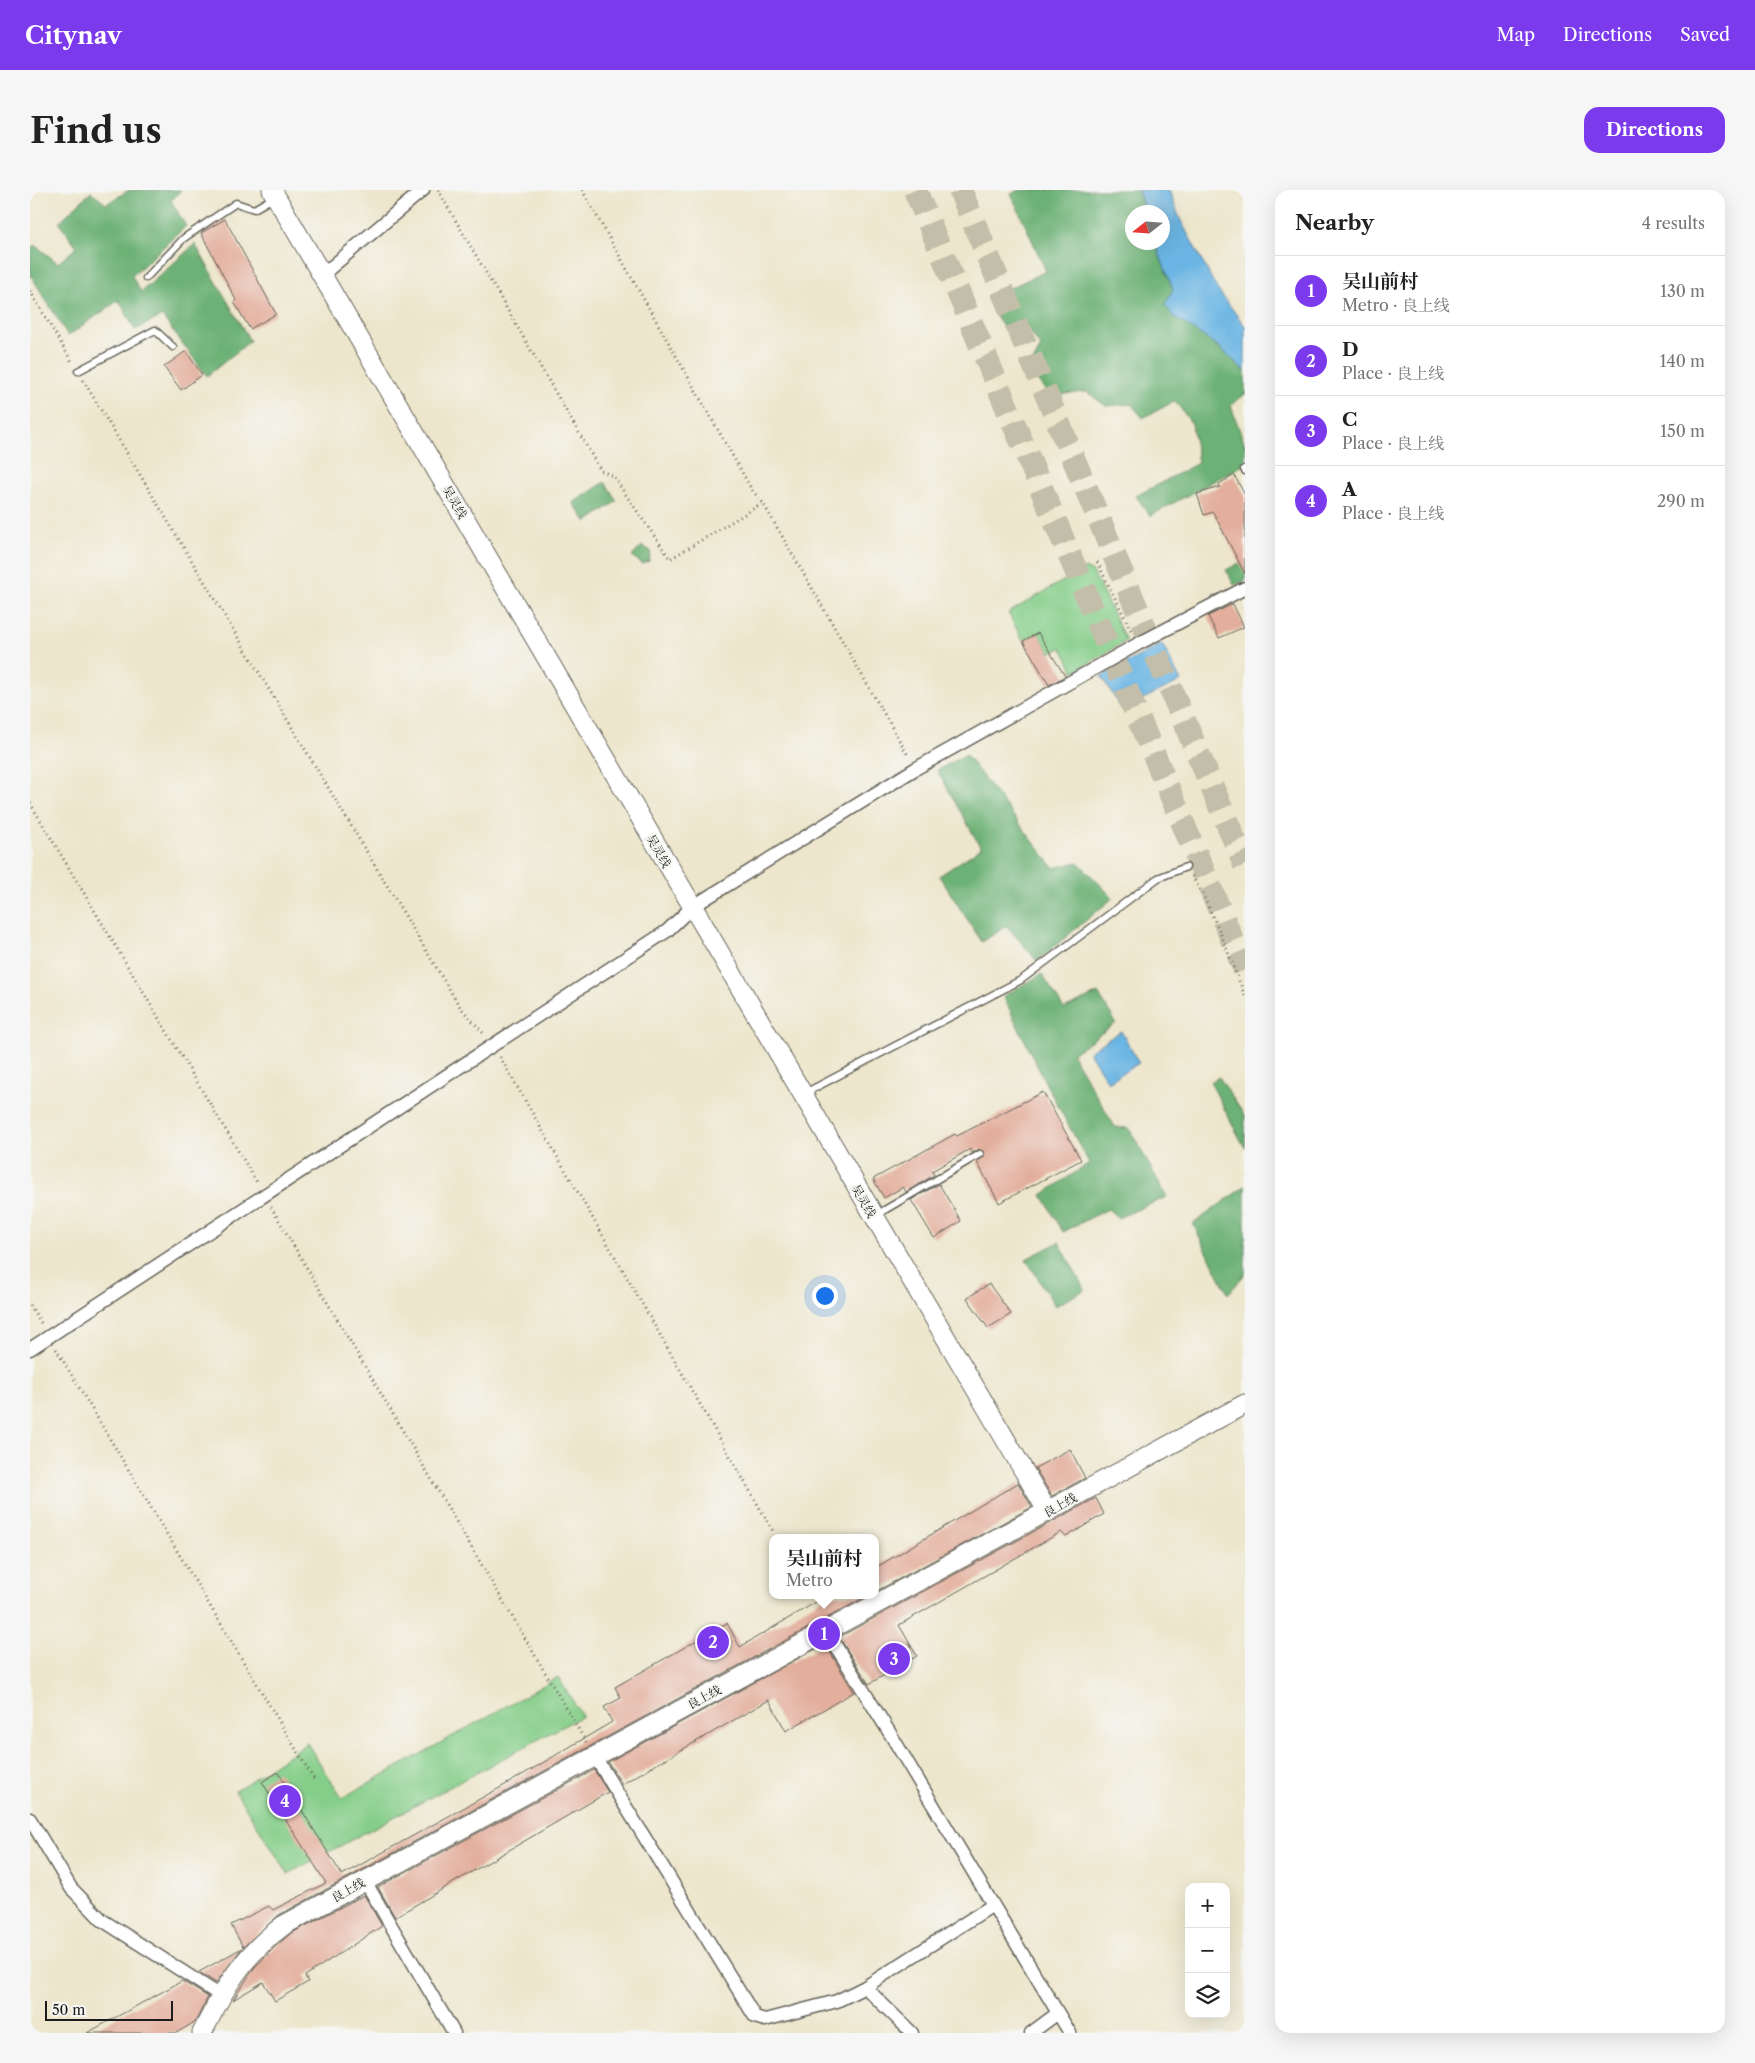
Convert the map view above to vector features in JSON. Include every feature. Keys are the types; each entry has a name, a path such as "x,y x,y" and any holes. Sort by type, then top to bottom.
{"street":[{"path":"322,275 422,190"},
{"name":"吴灵线","path":"274,193 873,1217 1048,1512"},
{"path":"30,1349 667,931 692,907 915,768 1138,644 1245,588"},
{"name":"良上线","path":"202,2033 238,1968 266,1939 284,1925 594,1755 826,1632 1245,1404"},
{"path":"826,1632 891,1735 1070,2033"},
{"path":"594,1755 755,2017 765,2020 828,2003 865,1987 993,1905"},
{"path":"30,1819 71,1888 102,1920 221,1996"},
{"path":"365,1881 454,2033"},
{"path":"865,1987 912,2033"},
{"path":"1031,2033 1058,2013"}],"lane":[{"path":"146,278 184,238 236,203 254,209 274,193"},
{"path":"78,371 155,330 173,347"},
{"path":"802,1094 1021,980 1158,878 1186,867"},
{"path":"873,1217 980,1154"}],"path":[{"path":"438,190 600,471 613,476 670,560 763,503"},
{"path":"582,190 752,490 763,503 915,768"},
{"path":"30,291 460,1007 493,1045 773,1531"},
{"path":"1097,562 1138,644"},
{"path":"30,803 264,1195 594,1755"},
{"path":"1186,867 1202,893 1245,996"},
{"path":"30,1305 315,1781"}],"green space":[{"path":"129,190 181,190 171,201 186,226 132,276 141,292 195,244 250,341 207,376 162,316 135,330 119,300 68,336 30,274 30,248 35,245 58,263 77,247 59,222 91,192 106,204"},
{"path":"1019,190 1138,190 1143,205 1125,205 1125,250 1158,250 1173,289 1219,347 1245,371 1245,394 1231,406 1245,445 1245,464 1150,516 1136,496 1198,463 1192,424 1175,401 1143,418 1131,404 1106,406 1087,392 1050,395 1028,371 1041,347 1022,321 1004,329 994,312 1008,289 1046,271 1011,194"},
{"path":"605,482 617,501 587,522 573,503"},
{"path":"642,546 651,551 649,561 642,564 632,556"},
{"path":"1245,560 1245,581 1234,585 1226,570"},
{"path":"1085,568 1093,572 1126,641 1074,672 1062,648 1050,653 1038,633 1023,641 1008,613"},
{"path":"966,755 1054,868 1078,862 1113,898 1037,961 1007,926 982,942 939,876 981,848 937,770"},
{"path":"1042,974 1064,1009 1098,993 1116,1023 1072,1054 1115,1127 1129,1128 1167,1197 1118,1218 1108,1209 1063,1232 1042,1195 1089,1163 1046,1084 1003,996"},
{"path":"1219,1077 1245,1116 1245,1148 1210,1082"},
{"path":"1245,1186 1245,1274 1228,1294 1193,1224"},
{"path":"1059,1242 1085,1290 1055,1306 1026,1259"},
{"path":"558,1677 582,1716 288,1874 235,1791 307,1743 342,1798"}],"water":[{"path":"1138,190 1169,190 1180,219 1217,289 1245,326 1245,371 1219,347 1173,316 1165,305 1173,289 1158,250 1170,250 1170,205 1143,205"},
{"path":"1162,644 1181,681 1122,709 1101,676"},
{"path":"1121,1031 1139,1063 1108,1082 1089,1052"}],"building":[{"path":"225,219 276,314 250,329 234,302 236,300 201,233"},
{"path":"186,351 202,375 181,390 164,367"},
{"path":"1234,475 1245,495 1245,574 1213,512 1204,515 1197,494 1220,487 1219,484"},
{"path":"1233,604 1244,627 1219,638 1208,616"},
{"path":"1038,633 1065,676 1049,685 1023,641"},
{"path":"1043,1092 1081,1160 999,1203 977,1162 984,1157 984,1152 979,1149 972,1153 970,1149 932,1171 934,1175 906,1192 903,1187 884,1198 873,1179 955,1134 957,1136"},
{"path":"939,1184 961,1221 934,1238 911,1200"},
{"path":"989,1284 1011,1314 988,1328 967,1298"},
{"path":"1070,1449 1085,1478 1052,1496 1035,1468"},
{"path":"1018,1483 1032,1507 879,1590 879,1566"},
{"path":"1096,1498 1104,1514 1066,1537 1061,1532 899,1625 917,1656 869,1684 839,1637"},
{"path":"821,1599 862,1599 279,1915 243,1947 231,1925 269,1906 273,1910 326,1883 262,1782 278,1772 342,1875 505,1785 612,1722 604,1707 621,1698 615,1687 727,1623 740,1647"},
{"path":"825,1644 854,1692 786,1731 769,1700 622,1784 608,1762"},
{"path":"594,1770 608,1792 395,1917 378,1887"},
{"path":"364,1895 382,1926 305,1976 308,1982 275,2001 263,1982 233,2000 254,1968 290,1934"},
{"path":"242,1948 216,1983 199,1972"},
{"path":"182,1981 208,1997 195,2022 176,2033 87,2033"}],"tunnel":[{"path":"915,190 1245,970"},
{"path":"960,190 1245,865"}],"place":[{"name":"吴山前村","path":"824,1634"},
{"name":"D","path":"713,1642"},
{"name":"C","path":"894,1659"},
{"name":"A","path":"285,1801"}]}
